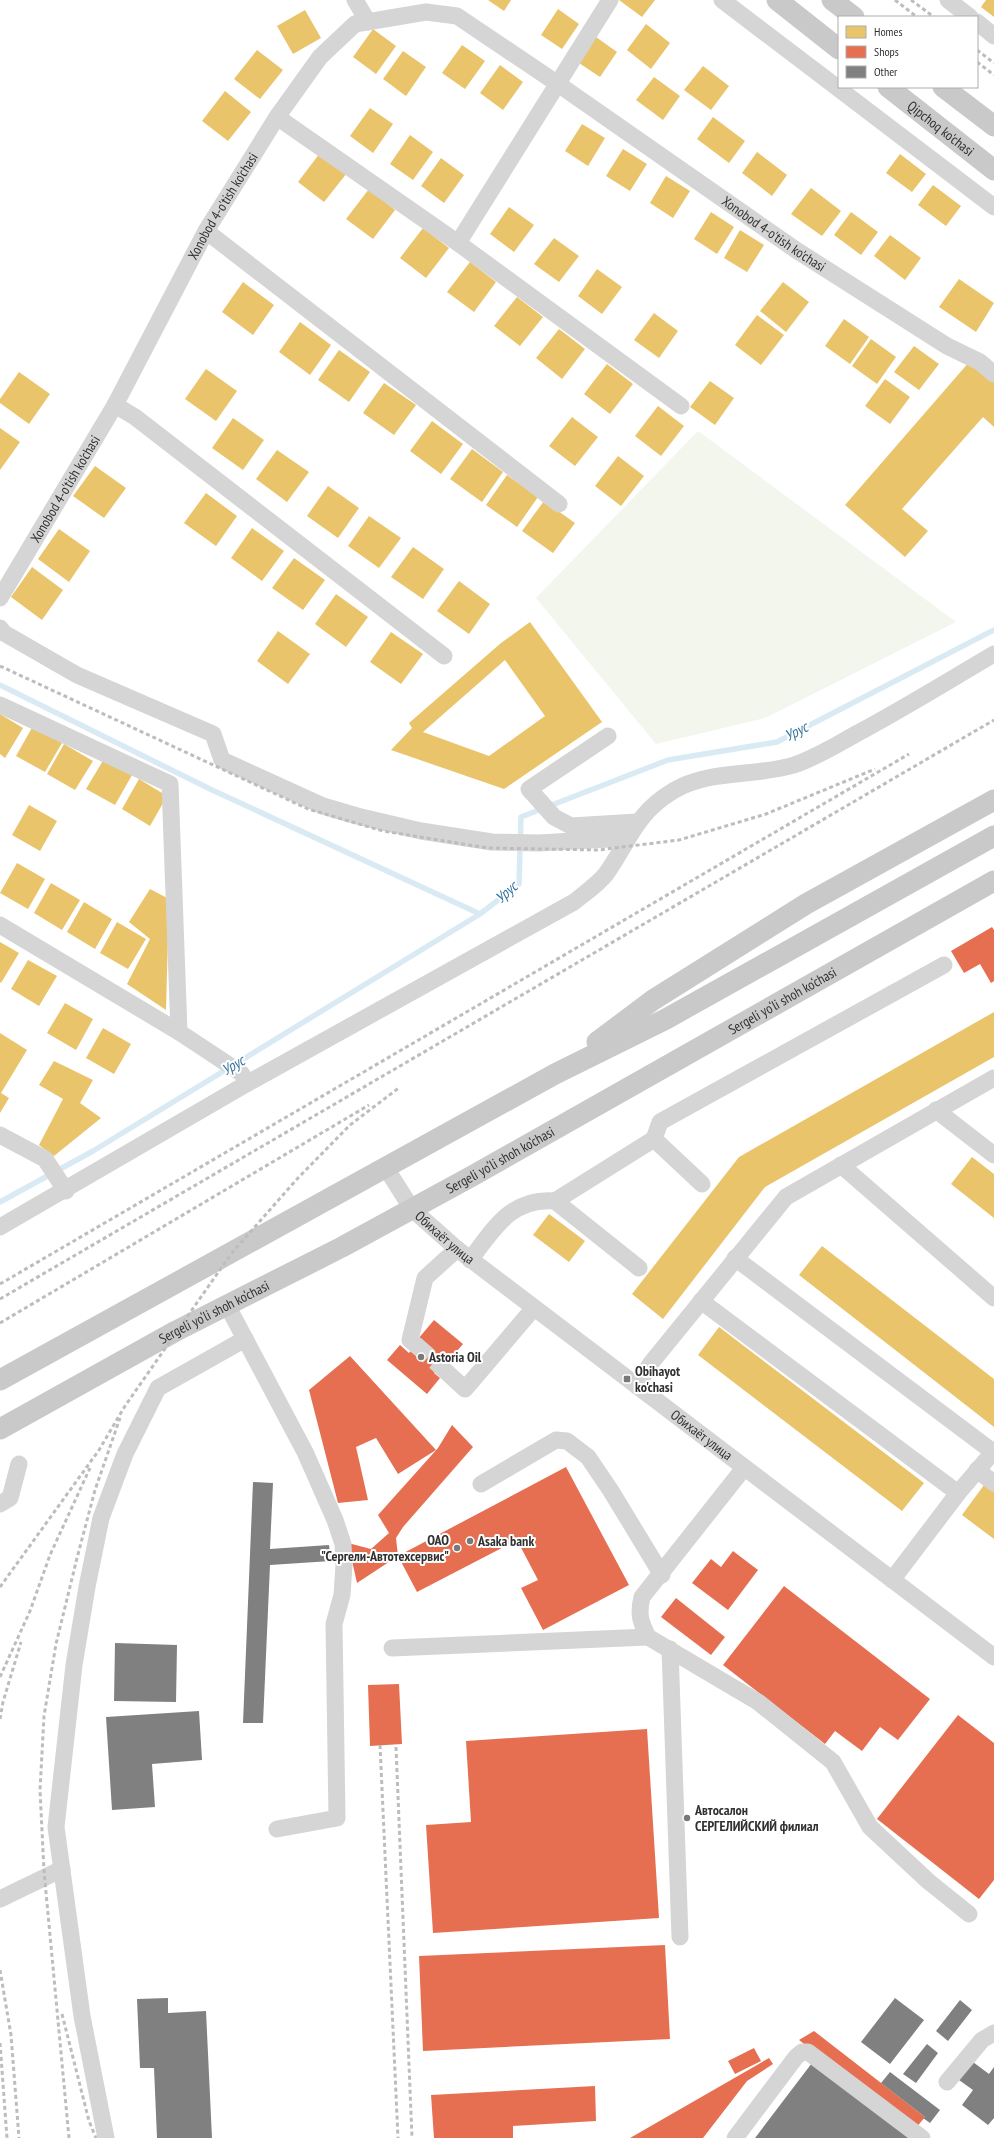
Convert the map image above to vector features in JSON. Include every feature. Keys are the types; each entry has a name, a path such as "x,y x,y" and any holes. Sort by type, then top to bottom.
{"main road":[{"path":"777,0 838,48"},
{"path":"832,0 853,16"},
{"name":"Qipchoq ko'chasi","path":"889,88 994,170"},
{"path":"945,88 994,126"},
{"path":"555,1074 654,1000 724,955 806,904 994,800"},
{"path":"0,1380 555,1074 666,1019 994,836"},
{"name":"Sergeli yo‘li shoh ko‘chasi","path":"0,1429 227,1305 412,1209 993,883"}],"street":[{"path":"355,0 368,22"},
{"path":"458,243 610,0"},
{"path":"722,0 994,207"},
{"path":"948,0 969,16"},
{"name":"Xonobod 4-o'tish ko'chasi","path":"0,598 115,405 206,230 277,117 320,57 355,24 426,12 457,16 558,84 796,250 947,346 980,362 994,374"},
{"path":"978,23 994,36"},
{"path":"277,117 458,243 681,406"},
{"path":"206,230 559,504"},
{"path":"115,405 142,422 444,656"},
{"path":"2,630 77,675 213,734 222,760 323,806 392,825 492,842 539,843 626,838"},
{"path":"0,1227 66,1191 236,1072 574,902 606,874 626,838 650,807 684,786 727,776 793,765 814,757 884,719 994,654"},
{"path":"0,705 170,784 179,1032"},
{"path":"608,736 528,789 554,817 571,826 637,822"},
{"path":"0,925 179,1032 236,1072"},
{"path":"555,1201 654,1139 660,1122 944,965"},
{"path":"637,1386 651,1363 786,1197 841,1164 994,1078"},
{"path":"936,1110 994,1155"},
{"path":"0,1135 45,1159 66,1191"},
{"path":"654,1139 702,1184"},
{"path":"841,1164 994,1298"},
{"name":"Обихаёт улица","path":"386,1168 412,1209 470,1260 994,1657"},
{"path":"470,1260 500,1221 521,1206 540,1200 555,1201 639,1268"},
{"path":"416,1345 410,1340 425,1278 457,1249"},
{"path":"735,1258 993,1452 958,1493 892,1580"},
{"path":"701,1300 958,1493"},
{"path":"227,1305 305,1452 335,1520 343,1544 342,1594 334,1624 337,1818 277,1829"},
{"path":"440,1366 465,1389 534,1309"},
{"path":"106,2138 82,2016 56,1827 74,1665 87,1587 101,1518 125,1454 158,1388 245,1339"},
{"path":"481,1484 556,1440 567,1440 588,1457 611,1491 662,1575"},
{"path":"0,1504 10,1498 19,1464"},
{"path":"648,1637 641,1622 639,1611 642,1597 650,1586 662,1575 744,1468"},
{"path":"977,1470 994,1483"},
{"path":"392,1648 648,1637 758,1702 833,1762 870,1827 928,1881 969,1914"},
{"path":"670,1650 680,1937"},
{"path":"0,1899 62,1869"},
{"path":"947,2082 982,2040 994,2033"},
{"path":"735,2138 796,2057 802,2052 808,2052 922,2138"}],"shaded area":[{"path":"698,431 956,622 765,718 656,744 536,598"}],"building: Homes":[{"path":"488,0 511,0 504,11"},
{"path":"619,0 655,0 642,17"},
{"path":"986,0 994,0 994,17 981,7"},
{"path":"558,9 579,24 562,49 541,35"},
{"path":"305,10 321,38 293,54 277,26"},
{"path":"646,24 670,43 651,69 627,50"},
{"path":"373,29 396,46 376,74 353,57"},
{"path":"596,37 617,52 600,77 579,63"},
{"path":"462,45 485,61 465,89 442,73"},
{"path":"257,50 283,70 260,99 234,79"},
{"path":"403,51 426,67 406,96 383,79"},
{"path":"500,65 523,82 503,110 480,93"},
{"path":"703,66 729,86 711,110 684,90"},
{"path":"654,77 680,96 663,120 636,100"},
{"path":"225,91 251,112 228,141 202,121"},
{"path":"370,108 393,124 373,153 350,136"},
{"path":"713,117 745,141 729,163 697,139"},
{"path":"582,124 605,138 588,166 565,151"},
{"path":"410,135 433,152 413,180 390,164"},
{"path":"623,149 647,164 630,191 606,176"},
{"path":"757,152 787,175 772,196 742,173"},
{"path":"320,153 347,173 324,202 298,182"},
{"path":"900,154 926,174 912,192 886,173"},
{"path":"441,158 464,175 444,203 421,186"},
{"path":"666,176 690,191 673,218 650,203"},
{"path":"933,185 961,206 946,226 918,205"},
{"path":"811,188 841,211 822,236 791,214"},
{"path":"369,189 395,210 373,239 346,219"},
{"path":"509,207 534,225 514,252 490,234"},
{"path":"711,212 734,227 717,254 694,239"},
{"path":"851,212 878,232 861,255 834,235"},
{"path":"423,228 449,248 426,278 400,258"},
{"path":"740,230 764,245 747,272 724,258"},
{"path":"890,235 921,258 905,280 874,256"},
{"path":"554,238 579,256 559,282 534,264"},
{"path":"470,262 496,282 474,312 447,292"},
{"path":"597,269 622,287 602,314 578,296"},
{"path":"959,279 994,303 976,332 939,307"},
{"path":"243,282 274,305 253,335 222,312"},
{"path":"783,282 809,302 786,332 760,311"},
{"path":"517,297 543,317 520,346 494,326"},
{"path":"654,313 678,331 659,358 634,340"},
{"path":"757,315 784,335 761,365 735,345"},
{"path":"844,319 869,337 850,364 825,346"},
{"path":"300,322 331,345 310,375 279,352"},
{"path":"559,329 585,349 562,379 536,358"},
{"path":"871,339 896,357 877,384 852,366"},
{"path":"914,346 939,364 919,390 894,372"},
{"path":"339,350 370,372 349,402 318,380"},
{"path":"970,361 994,382 994,427 983,417 902,509 928,531 905,557 845,505"},
{"path":"607,364 633,384 610,414 584,394"},
{"path":"206,369 237,391 216,421 185,399"},
{"path":"19,372 50,394 29,424 0,403 0,399"},
{"path":"885,379 910,397 890,424 865,406"},
{"path":"710,381 734,398 715,425 690,407"},
{"path":"384,383 416,405 394,435 363,413"},
{"path":"658,406 684,426 661,456 635,436"},
{"path":"572,417 598,437 575,466 549,446"},
{"path":"233,418 264,440 243,470 212,448"},
{"path":"432,421 463,444 441,474 410,451"},
{"path":"0,428 20,442 0,470"},
{"path":"472,449 503,472 482,502 450,479"},
{"path":"277,450 309,472 287,502 256,479"},
{"path":"618,456 644,476 621,506 595,486"},
{"path":"95,466 126,488 104,518 73,496"},
{"path":"507,475 538,497 517,527 486,505"},
{"path":"328,486 359,508 338,538 307,516"},
{"path":"206,493 237,516 216,546 184,523"},
{"path":"544,501 575,523 553,553 522,531"},
{"path":"369,516 401,538 379,568 348,546"},
{"path":"252,528 284,551 262,581 231,558"},
{"path":"59,529 90,551 69,582 38,559"},
{"path":"413,547 444,569 423,599 391,577"},
{"path":"294,558 325,580 303,610 272,588"},
{"path":"32,567 63,590 42,620 11,597"},
{"path":"459,581 490,604 469,634 437,611"},
{"path":"336,594 368,617 346,647 315,624"},
{"path":"530,622 602,722 504,789 391,750 412,728 409,723 501,643","holes":["505,660 545,716 489,756 423,732"]},
{"path":"278,631 310,654 288,684 257,661"},
{"path":"391,632 423,654 401,684 370,662"},
{"path":"0,714 23,728 5,758 0,754"},
{"path":"33,726 62,743 45,772 16,756"},
{"path":"64,744 93,761 75,790 47,774"},
{"path":"104,759 132,775 115,805 86,789"},
{"path":"139,779 167,796 150,826 122,809"},
{"path":"29,805 57,821 40,851 12,835"},
{"path":"17,863 45,879 28,909 0,893"},
{"path":"51,883 80,900 62,930 34,913"},
{"path":"150,889 169,899 166,1010 127,984 150,939 129,922"},
{"path":"84,902 112,919 95,949 67,932"},
{"path":"117,922 146,939 128,969 100,953"},
{"path":"0,942 19,953 1,983 0,982"},
{"path":"28,960 57,976 39,1006 11,989"},
{"path":"65,1003 93,1019 76,1050 47,1033"},
{"path":"994,1012 994,1057 765,1187 663,1319 632,1294 739,1157"},
{"path":"103,1028 131,1044 114,1074 86,1058"},
{"path":"0,1033 27,1050 1,1093 9,1098 0,1113"},
{"path":"54,1061 93,1080 80,1103 101,1118 54,1156 39,1145 63,1099 39,1085"},
{"path":"972,1157 994,1174 994,1218 951,1184"},
{"path":"549,1214 585,1241 569,1262 533,1235"},
{"path":"822,1246 994,1379 994,1427 799,1275"},
{"path":"719,1327 924,1483 902,1511 698,1355"},
{"path":"984,1485 994,1492 994,1539 962,1515"}],"building: Shops":[{"path":"992,927 994,930 994,981 991,983 980,964 964,973 951,951"},
{"name":"Astoria Oil","path":"434,1320 463,1344 445,1365 443,1362 434,1373 440,1378 427,1394 387,1360 400,1345 409,1353 420,1341 418,1339"},
{"path":"350,1356 436,1450 398,1474 376,1438 356,1447 368,1500 338,1503 309,1390"},
{"path":"452,1425 473,1447 403,1527 396,1538 398,1556 357,1583 348,1543 371,1549 389,1533 378,1515 438,1448"},
{"name":"ОАО \"Сергели-Автотехсервис\"","path":"566,1467 629,1585 543,1630 521,1588 538,1580 517,1540 417,1592 398,1556"},
{"path":"733,1551 758,1570 728,1610 692,1583 711,1559 721,1567"},
{"path":"784,1586 930,1699 898,1740 880,1727 862,1751 835,1731 825,1744 723,1665"},
{"path":"676,1598 725,1637 711,1655 661,1617"},
{"path":"399,1684 402,1744 370,1746 368,1685"},
{"path":"958,1715 994,1743 994,1880 979,1899 877,1819"},
{"path":"647,1729 659,1918 433,1933 426,1825 471,1822 466,1741"},
{"path":"665,1945 670,2039 423,2051 419,1956"},
{"path":"814,2031 925,2117 915,2129 799,2040"},
{"path":"754,2048 761,2061 735,2074 728,2061"},
{"path":"769,2058 773,2064 747,2081 703,2138 630,2138"},
{"path":"595,2086 596,2121 513,2126 513,2138 434,2138 431,2095"}],"building: Other":[{"path":"253,1482 273,1483 270,1549 329,1545 331,1561 270,1565 263,1723 243,1723"},
{"path":"115,1643 177,1645 176,1702 114,1701"},
{"path":"199,1711 202,1760 152,1764 155,1807 112,1810 106,1717"},
{"path":"168,1998 168,2013 206,2011 212,2138 157,2138 154,2068 140,2068 137,1999"},
{"path":"895,1998 924,2020 890,2064 861,2042"},
{"path":"960,2000 972,2010 948,2041 936,2031"},
{"path":"927,2044 938,2053 916,2083 903,2074"},
{"path":"815,2059 916,2138 755,2138"},
{"path":"973,2062 989,2074 994,2067 994,2118 988,2125 962,2105 973,2090 959,2080"},
{"path":"890,2072 940,2110 930,2123 923,2118 925,2117 881,2083"}],"waterway":[{"name":"Урус","path":"0,1202 93,1151 480,914 519,884 521,817 668,760 777,742 994,630"},
{"path":"0,685 210,789 480,914"}],"tunnel":[{"path":"416,1345 440,1366"}],"railway":[{"path":"895,0 916,16"},
{"path":"911,0 933,16"},
{"path":"978,51 994,63"},
{"path":"978,63 994,75"},
{"path":"0,666 308,809 383,831 488,848 598,850 679,840 766,814 875,769"},
{"path":"0,1299 994,720"},
{"path":"0,1284 909,754"},
{"path":"0,1587 99,1450 125,1406 231,1254 298,1178 350,1125 400,1087"},
{"path":"0,1323 369,1105"},
{"path":"69,2138 44,1871 40,1790 44,1716 56,1644 77,1558 95,1490 120,1418"},
{"path":"0,1677 30,1611 50,1555 90,1468"},
{"path":"0,1719 3,1702 21,1642"},
{"path":"380,1745 398,2138"},
{"path":"396,1747 412,2138"},
{"path":"0,1970 11,2035 19,2138"},
{"path":"62,2014 89,2121 96,2138"},
{"path":"0,2043 7,2138"}],"place":[{"name":"Astoria Oil","path":"421,1357"},
{"name":"Obihayot ko'chasi","path":"627,1379"},
{"name":"Asaka bank","path":"470,1541"},
{"name":"ОАО \"Сергели-Автотехсервис\"","path":"457,1548"},
{"name":"Автосалон СЕРГЕЛИЙСКИЙ филиал","path":"687,1818"}]}
